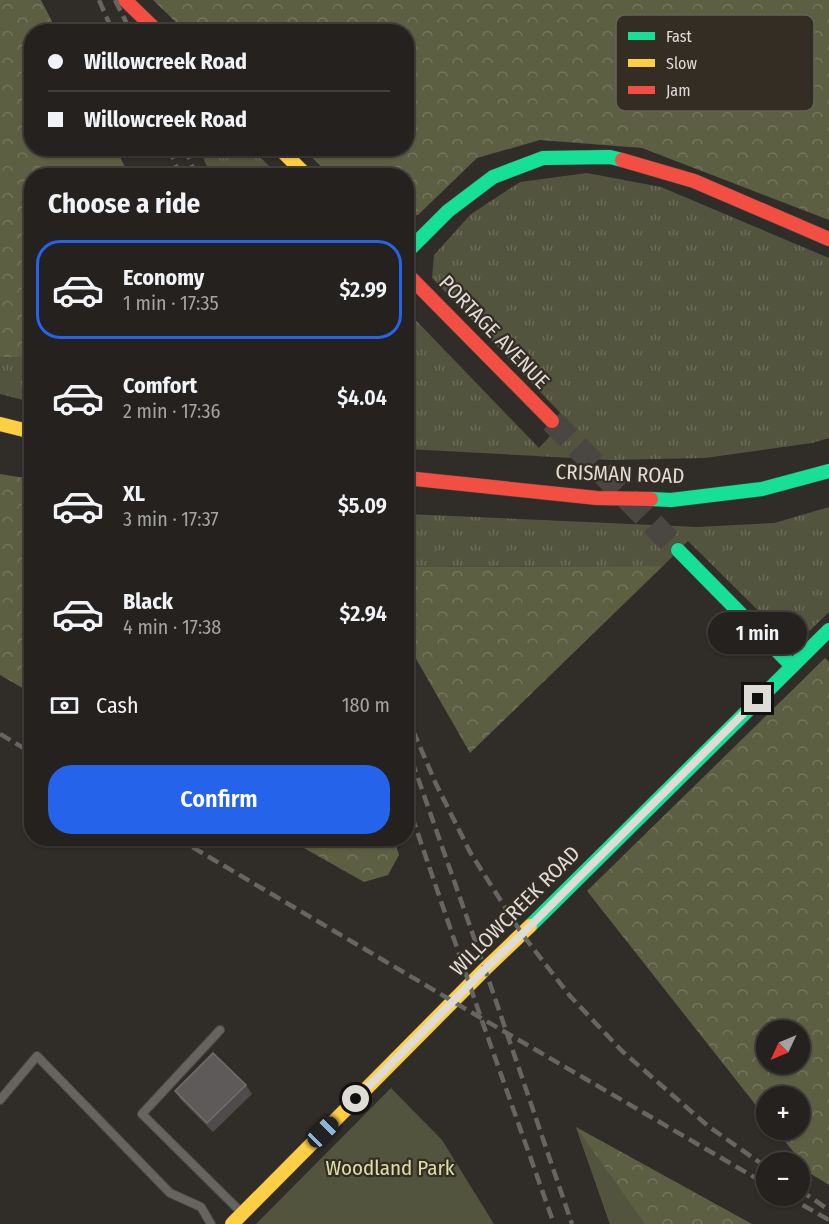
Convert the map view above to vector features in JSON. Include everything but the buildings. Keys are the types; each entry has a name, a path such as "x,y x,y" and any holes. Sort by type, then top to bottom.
{"street":[{"path":"125,0 150,24"},
{"path":"287,156 298,168"},
{"path":"414,245 448,211 493,177 543,158 609,157 694,181 829,239"},
{"name":"PORTAGE AVENUE","path":"414,281 552,421"},
{"path":"0,424 24,430"},
{"name":"CRISMAN ROAD","path":"414,479 597,498 671,500 762,489 829,471"},
{"path":"678,549 792,666"},
{"name":"WILLOWCREEK ROAD","path":"232,1224 485,969 829,630"}],"lane":[{"path":"220,1030 142,1114 242,1213"},
{"path":"0,1100 37,1056 170,1193 201,1207 211,1224"}],"green space":[{"path":"0,0 41,0 53,24 24,24 24,156 120,156 126,168 24,168 24,358 0,357"},
{"path":"153,0 829,0 829,220 642,148 540,140 477,158 418,215 414,216 414,168 323,168 310,156 414,156 414,24 178,24"},
{"path":"203,156 259,156 271,168 207,168"},
{"path":"587,173 661,187 829,258 829,438 812,443 705,458 610,460 414,449 414,318 539,448 566,419 432,278 434,255 471,214 520,182"},
{"path":"0,357 24,358 24,400 0,394"},
{"path":"0,474 24,478 24,689 0,675"},
{"path":"829,507 829,612 794,646 688,541 663,566 414,567 414,514 697,527 774,523"},
{"path":"663,566 470,753 414,655 414,567"},
{"path":"825,658 829,662 829,1185 810,1173 810,1152 794,1152 784,1140 810,1140 810,1086 756,1086 756,1105 587,891"},
{"path":"300,846 396,846 399,855 388,875 364,882"},
{"name":"Woodland Park","path":"391,1088 442,1140 494,1224 256,1224"},
{"path":"576,1127 752,1224 610,1224"},
{"path":"576,1127 645,1224 610,1224"}],"tunnel":[{"path":"552,421 678,550"}],"railway":[{"path":"99,0 110,24"},
{"path":"115,0 127,24"},
{"path":"172,156 177,168"},
{"path":"188,156 193,168"},
{"path":"414,733 436,784 470,852 522,934 570,996 622,1051 708,1126 756,1160"},
{"path":"0,734 24,748"},
{"path":"414,767 572,1224"},
{"path":"414,822 554,1224"},
{"path":"191,846 756,1178"},
{"path":"810,1197 829,1210"},
{"path":"804,1206 829,1220"}],"traffic: fast":[{"path":"414,245 448,211 493,177 543,158 610,157 622,160"},
{"path":"651,499 671,500 762,489 829,471"},
{"path":"678,550 792,666"},
{"path":"530,926 829,630"}],"traffic: slow":[{"path":"287,156 299,168"},
{"path":"0,424 24,430"},
{"path":"232,1224 530,926"}],"traffic: jam":[{"path":"125,0 150,24"},
{"path":"622,160 694,181 829,239"},
{"path":"414,281 552,421"},
{"path":"414,479 597,498 651,499"}],"route":[{"path":"356,1099 758,699"}]}
